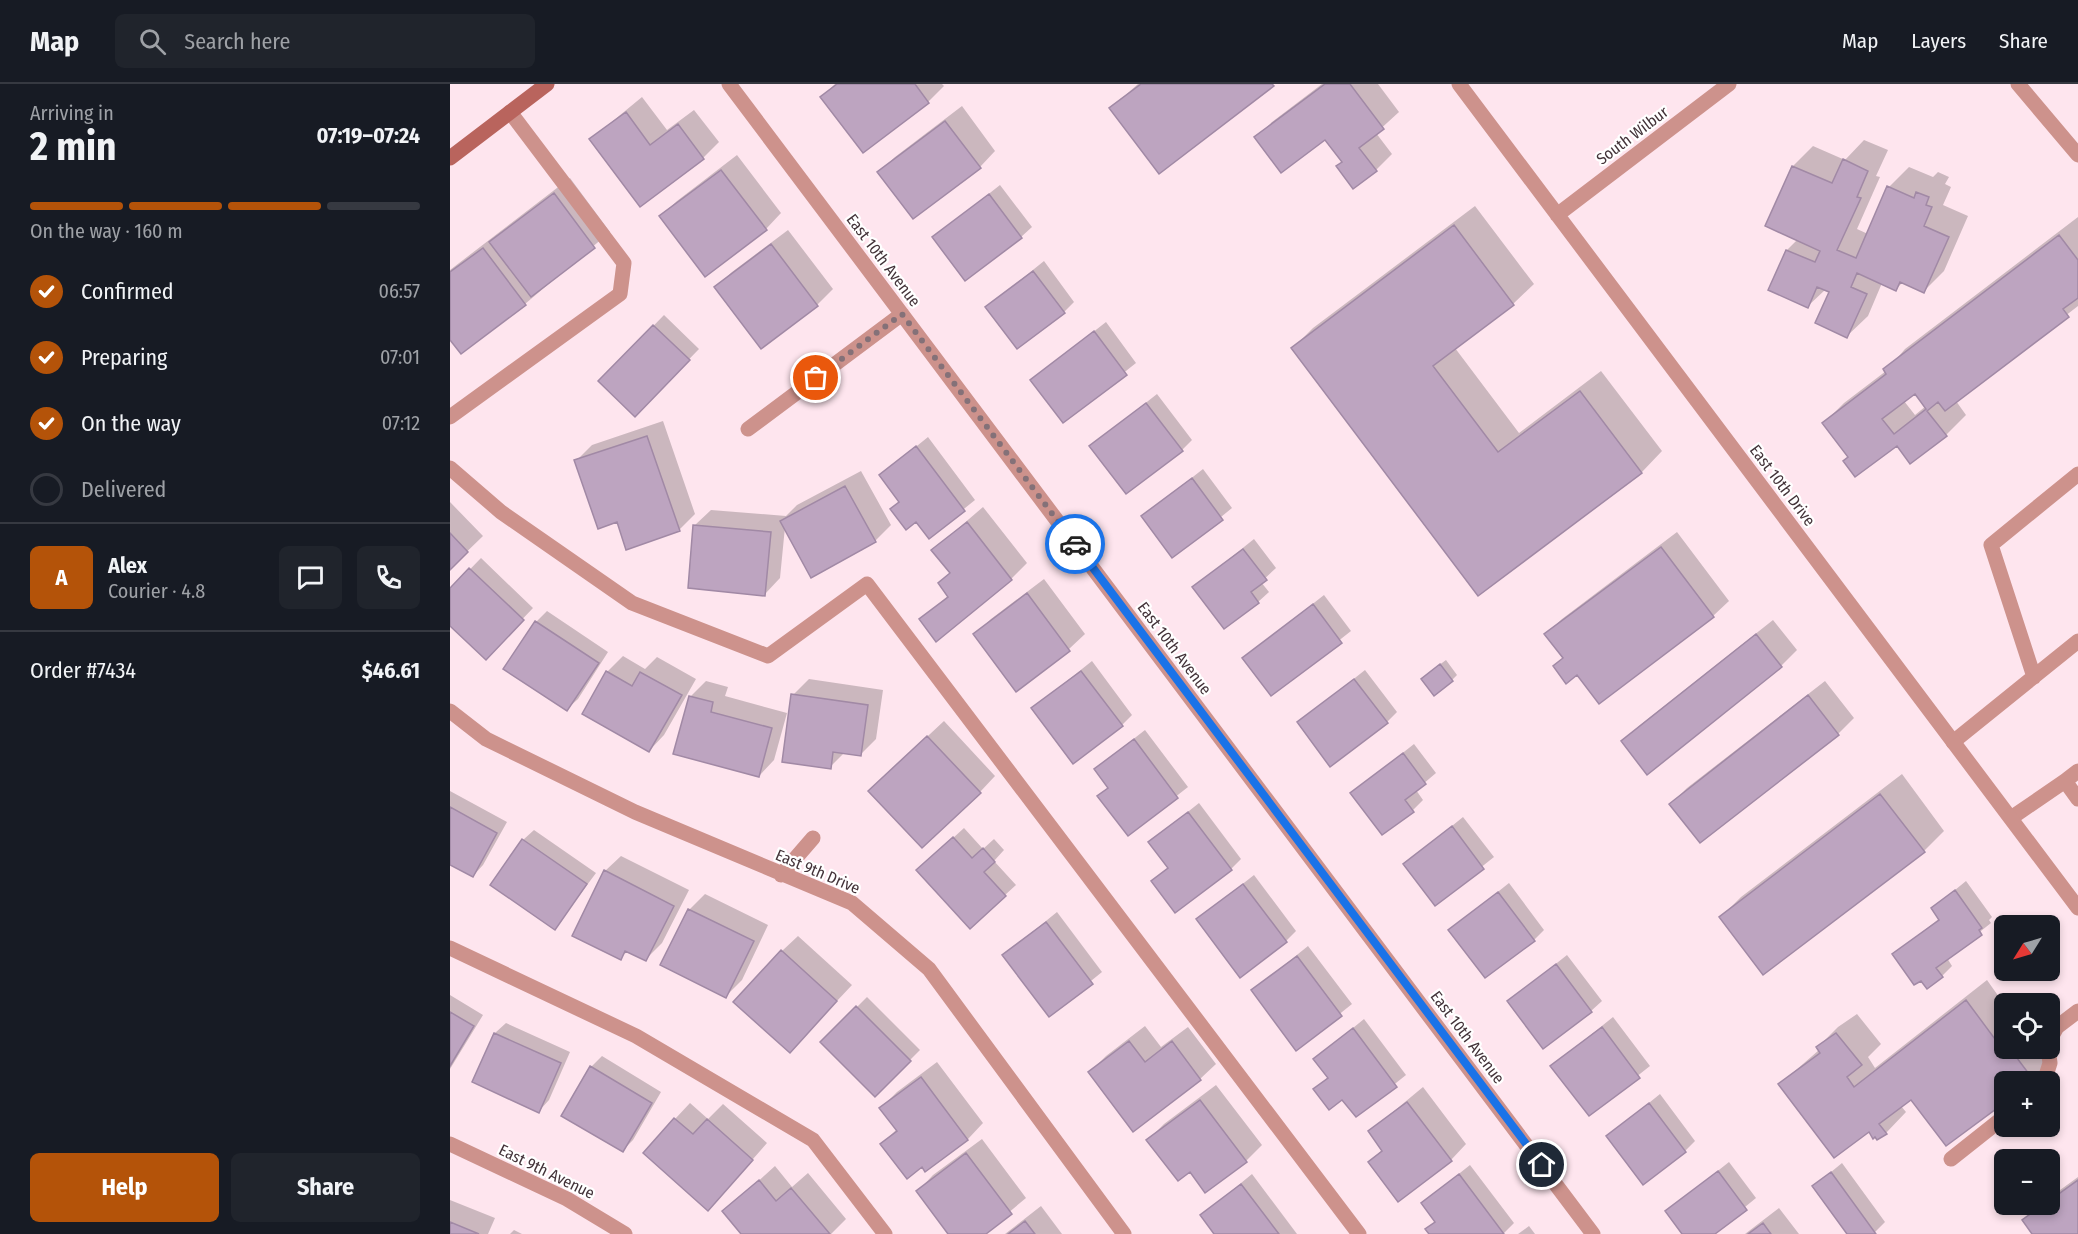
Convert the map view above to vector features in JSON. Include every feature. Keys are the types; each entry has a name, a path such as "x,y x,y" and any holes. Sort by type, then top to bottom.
{"main road":[{"path":"450,158 547,84"}],"street":[{"name":"East 10th Avenue","path":"729,84 1593,1234"},
{"name":"East 10th Drive","path":"1459,84 2078,908"},
{"name":"South Wilbur","path":"1557,215 1729,84"},
{"path":"2018,84 2078,155"},
{"path":"450,417 620,294 624,263 510,112"},
{"path":"748,429 902,314"},
{"path":"450,468 501,512 632,603 768,656 867,584 1359,1234"},
{"path":"2034,677 1991,544 2078,474"},
{"path":"1953,742 2078,641"},
{"name":"East 9th Drive","path":"450,711 486,740 635,812 852,903 929,969 1124,1234"},
{"path":"2011,818 2078,771"},
{"path":"2065,782 2078,799"},
{"path":"781,875 813,838"},
{"path":"450,948 636,1036 813,1140 885,1234"},
{"path":"2060,1025 2078,1011"},
{"path":"1951,1159 1994,1125"},
{"name":"East 9th Avenue","path":"450,1144 567,1199 625,1234"}],"building":[{"path":"837,84 915,84 929,103 863,153 820,97"},
{"path":"1141,84 1272,84 1274,86 1159,174 1109,108"},
{"path":"1325,84 1350,84 1384,129 1359,148 1377,171 1353,189 1336,166 1342,162 1325,140 1281,173 1254,137"},
{"path":"626,112 650,145 678,124 704,159 640,207 589,139"},
{"path":"945,121 981,168 913,219 877,172"},
{"path":"1843,159 1868,171 1857,197 1861,198 1837,250 1856,258 1887,186 1914,198 1916,192 1929,197 1926,205 1932,207 1924,226 1949,237 1924,293 1900,282 1896,291 1857,273 1851,287 1867,294 1847,338 1815,323 1829,292 1817,287 1808,308 1768,290 1786,250 1815,262 1820,251 1765,226 1792,166 1832,183"},
{"path":"721,170 767,230 705,277 659,216"},
{"path":"554,193 595,248 531,297 489,242"},
{"path":"989,194 1022,238 965,281 932,237"},
{"path":"1454,225 1514,305 1433,366 1498,452 1580,391 1642,473 1478,596 1291,348"},
{"path":"2059,235 2078,260 2078,298 2063,309 2069,317 1945,411 1938,402 1927,411 1947,436 1910,464 1897,446 1855,477 1843,461 1848,457 1822,423 1886,374 1883,369","holes":["1915,394 1926,409 1894,434 1882,419"]},
{"path":"771,244 818,306 761,349 714,287"},
{"path":"483,248 526,305 461,354 450,340 450,272"},
{"path":"1033,271 1065,313 1017,349 985,307"},
{"path":"653,325 690,360 635,417 598,381"},
{"path":"1094,331 1127,375 1063,423 1030,380"},
{"path":"1146,403 1183,451 1126,494 1089,446"},
{"path":"647,436 680,531 626,550 617,522 598,529 574,460"},
{"path":"916,446 965,511 929,539 916,522 906,530 890,509 899,502 879,475"},
{"path":"1192,478 1223,520 1172,558 1141,516"},
{"path":"845,486 876,542 811,578 780,521"},
{"path":"967,522 1012,580 936,642 919,619 948,597 938,583 950,573 931,550"},
{"path":"693,525 771,532 765,596 688,588"},
{"path":"450,533 468,552 450,570"},
{"path":"1661,547 1714,617 1599,704 1577,675 1566,684 1553,666 1563,658 1544,634"},
{"path":"1243,549 1267,580 1251,592 1259,603 1224,629 1192,587"},
{"path":"469,568 524,620 486,660 450,626 450,588"},
{"path":"1027,593 1070,651 1016,692 973,634"},
{"path":"1313,604 1342,643 1271,696 1242,658"},
{"path":"535,621 599,663 567,711 503,669"},
{"path":"1756,634 1782,667 1647,775 1621,741"},
{"path":"1440,664 1453,681 1434,696 1421,679"},
{"path":"606,671 632,686 640,672 682,695 649,752 582,714"},
{"path":"1081,671 1123,726 1073,764 1031,708"},
{"path":"1354,679 1388,723 1330,767 1297,722"},
{"path":"791,694 868,705 861,756 833,752 831,769 782,762"},
{"path":"1808,695 1839,735 1700,843 1669,804"},
{"path":"689,696 713,702 711,712 772,728 759,777 673,754"},
{"path":"927,736 981,793 922,848 868,791"},
{"path":"1134,739 1178,798 1128,836 1097,796 1108,788 1094,769"},
{"path":"1403,753 1426,784 1405,800 1414,812 1382,835 1350,793"},
{"path":"1880,794 1925,852 1763,975 1719,917"},
{"path":"450,807 497,833 473,877 450,865"},
{"path":"1188,812 1232,870 1175,913 1151,881 1168,868 1148,842"},
{"path":"1452,826 1484,869 1435,906 1403,864"},
{"path":"953,837 972,858 983,848 995,862 984,872 1006,896 970,929 916,870"},
{"path":"522,839 587,884 555,930 490,885"},
{"path":"604,870 674,906 646,961 625,951 621,960 572,936"},
{"path":"1243,884 1287,942 1240,978 1196,919"},
{"path":"1955,890 1982,928 1979,930 1982,935 1936,968 1943,977 1927,989 1921,981 1914,985 1892,954 1939,920 1931,908"},
{"path":"1498,892 1535,941 1485,978 1448,930"},
{"path":"688,909 754,941 726,998 660,965"},
{"path":"1046,922 1093,984 1049,1017 1002,955"},
{"path":"781,950 837,1001 790,1053 733,1002"},
{"path":"1297,956 1342,1016 1296,1051 1251,990"},
{"path":"1556,964 1592,1012 1543,1049 1507,1001"},
{"path":"1966,1000 1994,1038 1994,1059 2018,1059 2027,1071 1994,1071 1994,1110 1946,1146 1911,1100 1879,1124 1887,1134 1877,1140 1875,1137 1873,1139 1869,1132 1834,1158 1778,1084 1820,1053 1816,1047 1836,1033 1862,1065 1847,1077 1854,1087"},
{"path":"856,1006 911,1061 875,1097 820,1042"},
{"path":"450,1012 474,1026 450,1066"},
{"path":"1602,1027 1640,1078 1589,1116 1550,1066"},
{"path":"1353,1028 1397,1087 1356,1117 1342,1100 1329,1110 1313,1089 1328,1078 1313,1059"},
{"path":"494,1033 561,1063 539,1113 472,1082"},
{"path":"1129,1041 1145,1062 1172,1041 1201,1080 1133,1132 1088,1072"},
{"path":"590,1066 652,1103 623,1152 561,1116"},
{"path":"921,1077 968,1140 925,1172 922,1167 907,1179 880,1144 897,1131 879,1108"},
{"path":"1200,1100 1247,1162 1205,1193 1190,1172 1178,1181 1146,1140"},
{"path":"1407,1102 1452,1161 1398,1202 1368,1162 1382,1151 1368,1131"},
{"path":"1649,1103 1686,1152 1643,1185 1606,1136"},
{"path":"674,1118 693,1134 707,1119 753,1160 708,1211 643,1153"},
{"path":"966,1153 1012,1214 986,1234 948,1234 916,1191"},
{"path":"1718,1171 1747,1210 1715,1234 1682,1234 1665,1211"},
{"path":"1831,1172 1876,1234 1847,1234 1812,1186"},
{"path":"1459,1174 1504,1234 1429,1234 1425,1229 1435,1222 1421,1203"},
{"path":"759,1180 776,1201 791,1188 830,1234 741,1234 722,1211"},
{"path":"2078,1180 2078,1234 2032,1234 2022,1220 2029,1215 2060,1215 2060,1193"},
{"path":"1241,1184 1279,1234 1214,1234 1200,1215"},
{"path":"1025,1221 1035,1234 1008,1234"},
{"path":"450,1222 479,1234 450,1234"},
{"path":"1763,1223 1771,1234 1748,1234"}],"way so far":[{"path":"816,378 902,314 1075,544"}],"route":[{"path":"1075,544 1542,1165"}]}
